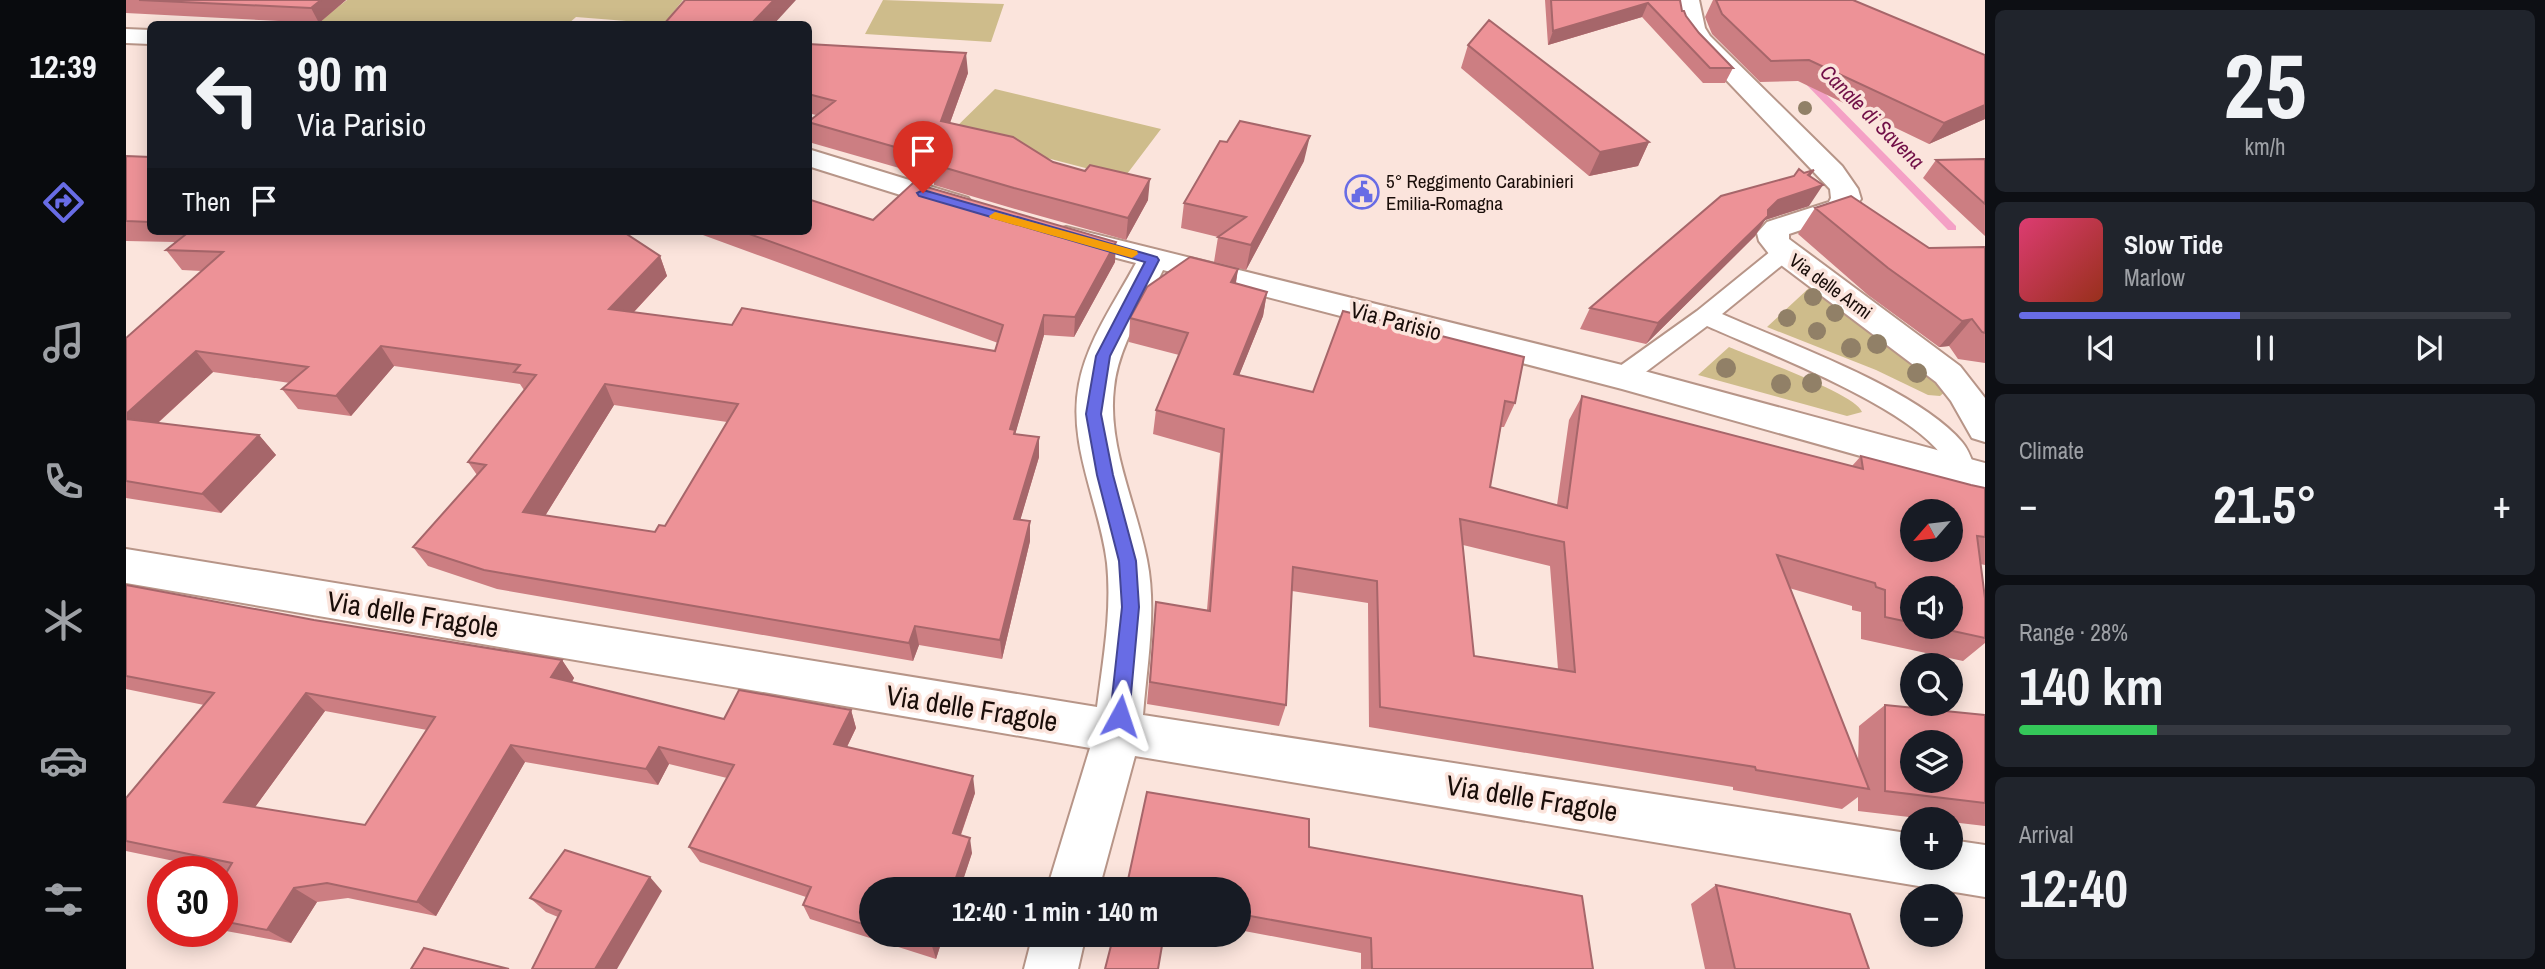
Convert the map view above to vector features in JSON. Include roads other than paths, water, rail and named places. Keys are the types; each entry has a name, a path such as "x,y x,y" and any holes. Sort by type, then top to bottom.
{"street":[{"name":"Via delle Armi","path":"1688,0 1693,30 1702,41 1832,172 1844,189 1846,199 1839,208 1778,228 1772,233 1774,241 1784,252 1948,374 1964,393 1985,429"},
{"path":"126,36 147,37"},
{"path":"812,158 989,214"},
{"name":"Via Parisio","path":"1040,229 1153,260 1622,377 1973,474"},
{"path":"1076,877 1118,732 1130,607 1128,573 1094,414 1103,356 1153,260"},
{"name":"Via delle Fragole","path":"126,566 1118,732 1985,872"},
{"path":"1051,969 1057,947"}],"lane":[{"path":"1622,377 1705,316 1784,252"},
{"path":"1705,316 1821,368 1900,409 1931,428 1973,474"}],"waterway":[{"name":"Canale di Savena","path":"1803,76 1952,228"}],"place":[{"name":"5° Reggimento Carabinieri Emilia-Romagna","path":"1362,192"}]}
